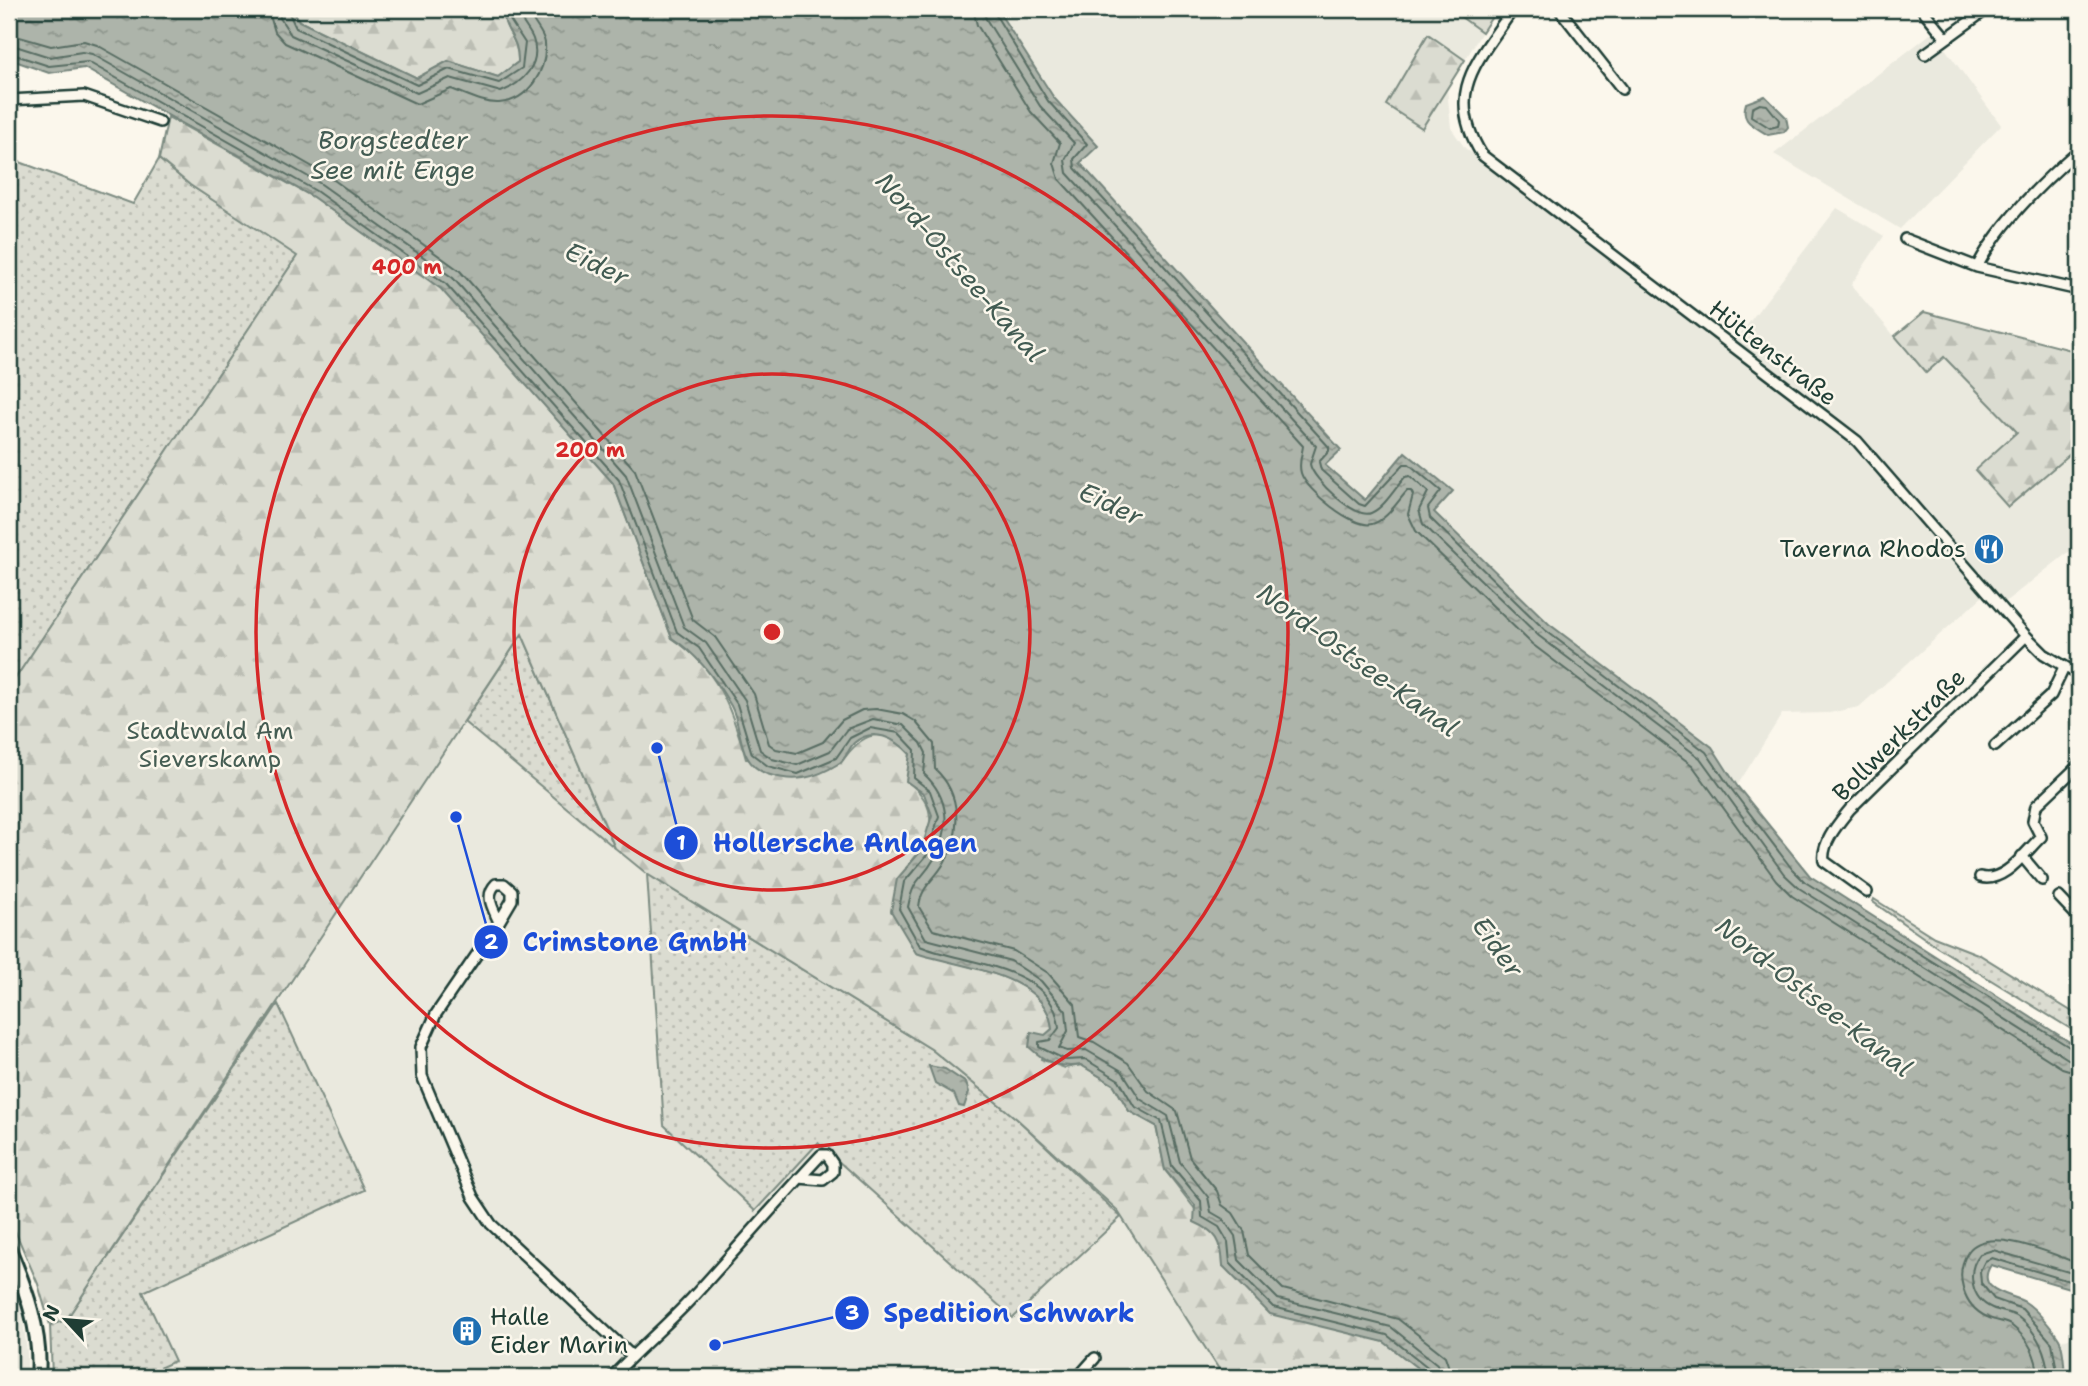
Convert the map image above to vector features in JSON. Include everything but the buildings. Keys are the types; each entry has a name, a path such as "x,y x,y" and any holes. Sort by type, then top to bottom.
{"main road":[{"path":"9,1249 22,1280 36,1329 38,1377"}],"street":[{"name":"Hüttenstraße","path":"1513,9 1467,83 1463,100 1465,120 1482,155 1857,441 2026,636 2064,668 2079,675"},
{"path":"1559,9 1622,89"},
{"path":"1922,9 1946,38"},
{"path":"1925,54 1987,9"},
{"path":"9,100 84,96 160,122"},
{"path":"1977,267 1986,250 2050,175 2079,150"},
{"path":"1905,239 1977,267 2079,290"},
{"name":"Bollwerkstraße","path":"1867,892 1824,861 1825,848 1839,824 1867,792 2026,636"},
{"path":"1995,746 2052,695 2064,668"},
{"path":"1980,877 1990,880 2001,876 2041,837 2033,821 2036,806 2079,765"},
{"path":"2022,856 2042,880"},
{"path":"2059,897 2079,918"},
{"path":"499,922 436,1014 421,1047 422,1076 473,1197 491,1224 632,1356"},
{"path":"612,1377 690,1300 799,1178"},
{"path":"1079,1377 1095,1358"}],"shaded area":[{"path":"997,9 1450,9 1482,32 1465,60 1428,34 1422,128 1447,88 1451,128 1465,148 1728,350 1837,208 1884,236 1851,285 1925,372 1943,356 2017,432 2008,506 2071,453 2079,471 2079,544 1996,609 1984,595 1859,707 1829,713 1782,714 1737,786 1712,747 1549,624 1434,512 1452,490 1406,453 1365,500 1325,464 1340,449 1079,163 1098,145 1054,98"},
{"path":"1933,32 2001,125 1900,229 1774,154"},
{"path":"464,722 647,874 664,1125 755,1211 818,1143 1013,1318 1121,1217 1224,1377 139,1377 174,1361 143,1292 364,1190 278,1004"},
{"path":"21,1303 27,1377 9,1377 9,1314"},
{"path":"2079,1336 2079,1377 2065,1377 2060,1340"}],"green space":[{"path":"293,9 503,9 505,23 518,54 518,62 498,77 448,61 417,78 299,21"},
{"path":"1450,9 1497,9 1482,32"},
{"path":"1428,34 1465,60 1422,128 1386,105"},
{"name":"Stadtwald Am Sieverskamp","path":"168,117 313,197 442,289 613,483 672,638 701,663 721,691 746,759 841,763 857,744 881,735 890,738 910,754 907,781 926,802 930,823 923,845 906,868 916,952 998,975 1035,995 1047,1010 1052,1029 1046,1035 1041,1059 1065,1068 1081,1065 1114,1085 1129,1111 1156,1126 1165,1170 1222,1244 1223,1266 1357,1334 1385,1342 1429,1377 1224,1377 1117,1210 1017,1119 931,1049 647,874 615,848 522,634 66,1320 50,1325 38,1284 9,1217 9,688 297,256 190,185 159,159"},
{"path":"9,158 133,204 159,159 190,185 298,255 9,688"},
{"path":"1924,312 2075,351 2079,367 2079,471 2070,454 2008,507 1975,470 2017,432 1944,357 1926,373 1895,336"},
{"path":"522,634 615,848 464,722"},
{"path":"647,874 931,1049 1017,1119 1121,1217 1013,1318 818,1143 755,1211 664,1125"},
{"path":"1874,899 1934,937 1980,955 2079,1016 2079,1034 1937,947 1873,902"},
{"path":"278,1004 364,1190 143,1292 175,1361 139,1377 52,1377 50,1325 66,1320"}],"water":[{"path":"9,9 293,9 299,21 417,78 448,61 498,77 518,62 518,53 505,24 503,9 997,9 1054,98 1098,146 1080,163 1341,450 1325,465 1365,500 1405,452 1453,491 1434,512 1549,624 1712,747 1737,786 1810,876 2079,1048 2079,1291 1991,1265 1987,1274 1987,1281 1991,1286 2025,1302 2052,1329 2062,1347 2065,1377 1429,1377 1384,1342 1270,1314 1223,1266 1217,1238 1194,1222 1195,1205 1165,1170 1156,1126 1129,1111 1114,1085 1081,1065 1053,1063 1029,1047 1031,1032 1045,1035 1052,1029 1047,1010 1035,995 998,975 916,953 891,911 897,879 921,851 932,815 924,794 906,781 910,754 891,739 869,735 854,743 841,762 812,776 786,778 757,769 745,754 735,716 719,686 698,659 672,638 613,483 441,289 313,197 84,68 49,73 9,59"},
{"path":"1765,96 1786,117 1788,127 1784,132 1768,135 1746,119 1746,103"},
{"path":"929,1066 945,1069 966,1083 969,1092 964,1107 959,1106 954,1094 935,1083"}],"place":[{"name":"Taverna Rhodos","path":"1989,549"},
{"name":"Hollersche Anlagen","path":"657,748"},
{"name":"Crimstone GmbH","path":"456,817"},
{"name":"Halle Eider Marin","path":"467,1331"},
{"name":"Spedition Schwark","path":"715,1345"}],"water label":[{"name":"Borgstedter See mit Enge","path":"393,155"},
{"name":"Eider","path":"597,264"},
{"name":"Nord-Ostsee-Kanal","path":"960,267"},
{"name":"Eider","path":"1111,504"},
{"name":"Nord-Ostsee-Kanal","path":"1358,660"},
{"name":"Eider","path":"1498,947"},
{"name":"Nord-Ostsee-Kanal","path":"1814,997"}]}
